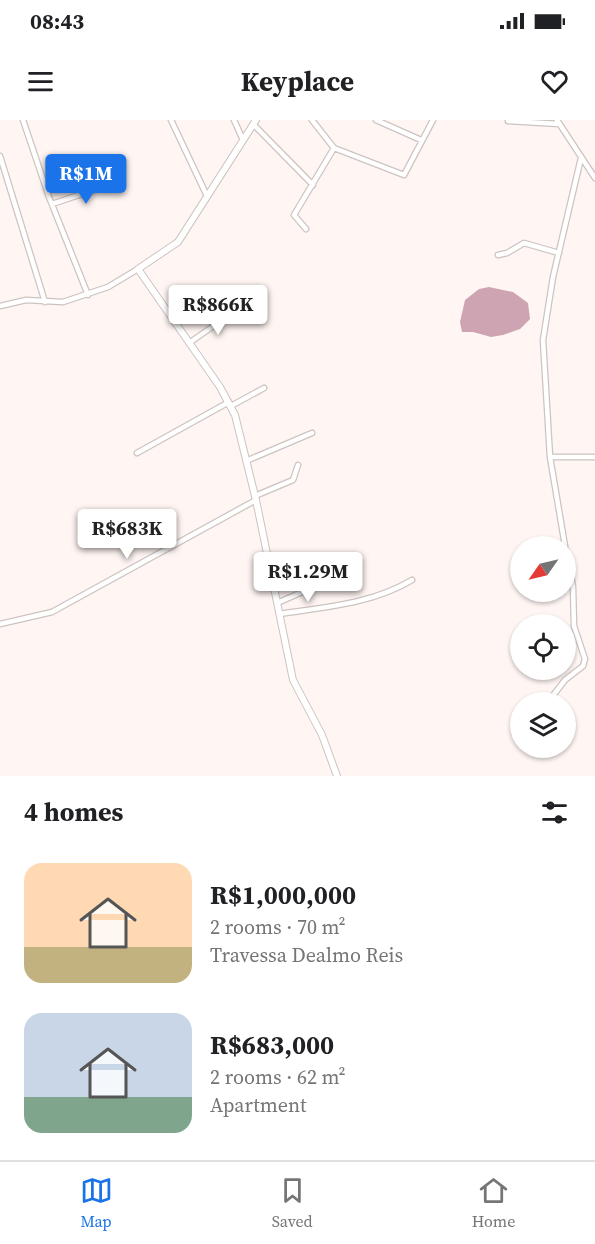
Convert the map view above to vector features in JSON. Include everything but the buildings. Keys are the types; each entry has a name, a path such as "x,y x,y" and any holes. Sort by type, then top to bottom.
{"street":[{"path":"23,120 52,204 88,295"},
{"path":"171,120 207,196"},
{"path":"234,120 243,140"},
{"path":"312,120 334,148 402,175 406,174 433,120"},
{"path":"376,120 421,140"},
{"path":"508,121 558,122 595,178"},
{"path":"0,306 26,300 63,302 88,295 108,287 174,247 254,122 314,185"},
{"path":"306,229 294,215 334,148"},
{"path":"0,156 45,302"},
{"path":"563,536 550,457 543,340 548,298 581,158"},
{"path":"52,204 112,184"},
{"path":"498,255 507,253 524,243 559,253"},
{"path":"138,269 230,404 241,432 293,680 322,735 337,776"},
{"path":"189,343 235,311"},
{"path":"136,453 264,388"},
{"path":"246,462 312,433"},
{"path":"550,457 595,458"},
{"path":"0,624 52,612 255,498 293,480 298,465"},
{"path":"277,603 330,580"},
{"path":"280,614 370,599 393,591 412,580"},
{"path":"556,692 565,680 585,663 582,645 574,626 573,602"}],"shaded area":[{"path":"489,287 513,292 528,303 530,319 520,329 503,335 491,337 473,332 462,332 460,322 465,300 479,289"}]}
